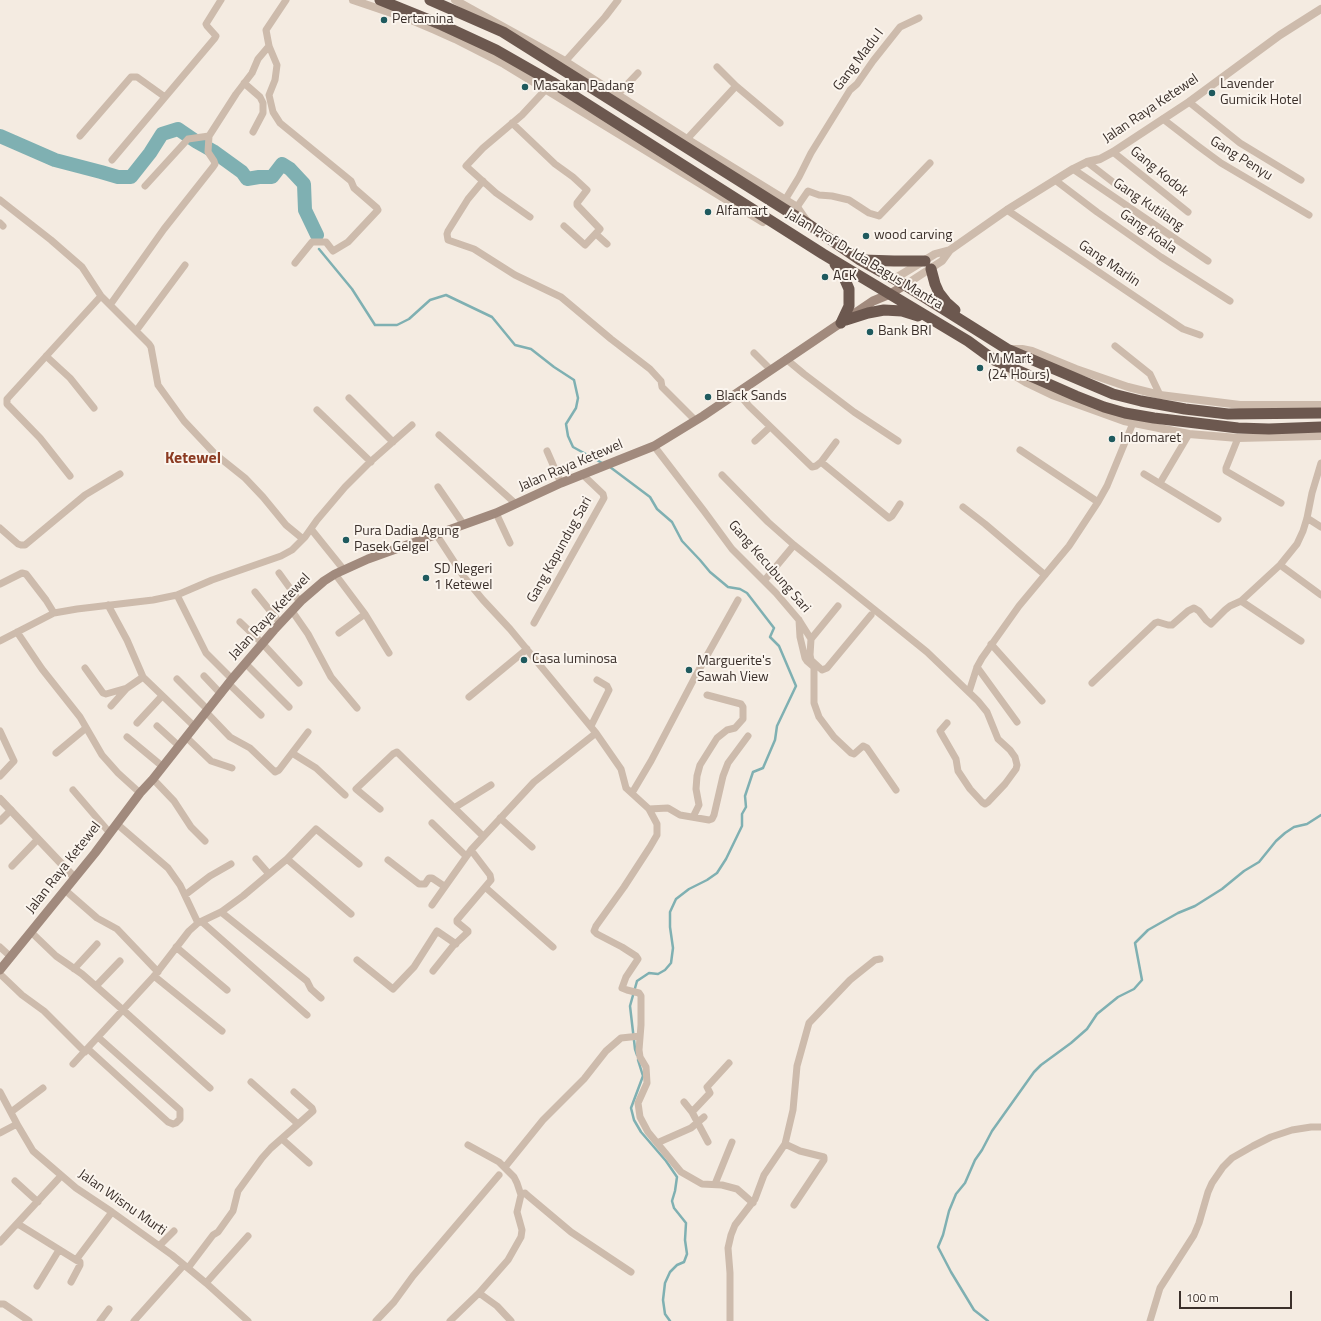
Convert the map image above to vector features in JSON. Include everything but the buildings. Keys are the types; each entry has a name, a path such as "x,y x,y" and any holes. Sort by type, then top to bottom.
{"highway":[{"name":"Jalan Prof Dr Ida Bagus Mantra","path":"380,0 484,44 725,196 800,239 968,341 994,360 1076,396 1104,407 1125,413 1183,422 1238,428 1270,429 1321,427"},
{"name":"Jalan Prof Dr Ida Bagus Mantra","path":"430,0 503,32 562,64 808,224 860,260 905,285 1007,349 1113,394 1141,401 1203,406 1228,414 1321,413"},
{"path":"823,254 838,267 849,289 849,306 843,322"},
{"path":"860,260 894,261 928,265 935,284 942,297 978,331"},
{"path":"843,322 878,311 902,311 920,317 968,341"}],"main road":[{"name":"Jalan Raya Ketewel","path":"1,974 11,957 230,681 280,623 320,584 335,574 368,559 496,513 582,474 654,446 738,393 786,359 843,322 886,291 894,279"},
{"name":"Jalan Raya Ketewel","path":"886,291 905,285"}],"street":[{"path":"112,160 216,37 206,24 221,0"},
{"path":"286,0 266,30 269,46 277,65 275,80 269,95 273,112 280,123 351,181 354,188 378,210 348,242 333,251 326,242 312,242 295,263"},
{"path":"353,0 409,19 455,39 550,86 512,123 483,148 466,166 496,193 530,217"},
{"path":"455,0 562,64 618,94 687,139 797,207 808,224"},
{"path":"562,64 606,17 618,0"},
{"name":"Jalan Raya Ketewel","path":"894,279 942,261 950,250 1007,210 1073,169 1086,162 1100,159 1113,152 1189,102 1280,35 1321,9"},
{"name":"Gang Madu I","path":"785,200 850,90 857,84 900,27 919,18"},
{"path":"110,305 164,229 215,164 208,152 208,138 252,73 258,59 269,46"},
{"path":"717,67 736,86 780,123"},
{"path":"618,94 638,73"},
{"path":"80,136 131,77 137,77 165,97"},
{"path":"244,83 260,98 263,103 262,114 253,132"},
{"path":"687,139 736,86"},
{"path":"1189,102 1240,143 1301,180"},
{"name":"Gang Penyu","path":"1163,119 1222,163 1309,215"},
{"path":"512,123 555,164 587,188 586,193 577,204 600,228 584,245 564,226"},
{"path":"145,186 190,138 208,138"},
{"name":"Gang Kodok","path":"1113,152 1188,212"},
{"path":"1086,162 1118,186"},
{"path":"797,207 808,191 819,195 849,200 869,213 878,216 930,163"},
{"name":"Gang Kutilang","path":"1073,169 1208,261"},
{"name":"Gang Koala","path":"1055,180 1096,212 1161,257 1230,301"},
{"path":"483,182 468,200 448,231 448,240 474,249 515,275 561,297 611,339 650,369 661,381 662,387 695,420"},
{"path":"0,200 82,267 101,296 151,347 158,385 184,421 215,454 245,478 286,525 303,539"},
{"name":"Gang Marlin","path":"1007,210 1183,329 1200,335"},
{"path":"596,234 607,244"},
{"path":"136,331 185,265"},
{"name":"Jalan Raya Ketewel","path":"905,285 928,265"},
{"path":"70,476 40,438 6,402 9,396 101,296"},
{"path":"1115,346 1150,374 1160,395"},
{"path":"1007,349 1032,351 1076,369 1128,387 1203,406 1321,405"},
{"path":"754,353 771,370"},
{"path":"46,356 70,378 94,408"},
{"path":"786,359 837,400 898,442"},
{"path":"994,360 1006,371 1052,395 1101,414 1132,423 1190,434 1238,438 1321,436"},
{"path":"738,393 812,467 821,462 836,442"},
{"path":"348,398 393,442"},
{"path":"317,410 371,462"},
{"path":"969,692 977,667 991,644 1019,606 1069,546 1098,502 1107,486 1132,423"},
{"path":"0,641 54,613 153,600 177,594 281,556 292,550 303,539 345,487 412,425"},
{"path":"755,441 770,426"},
{"path":"1160,483 1190,434"},
{"path":"439,435 516,504"},
{"path":"1238,438 1226,471 1281,503"},
{"name":"Gang Kecubung Sari","path":"654,446 732,550 764,581 799,620 810,638 811,660 822,670 824,670 871,615"},
{"path":"1020,450 1098,502"},
{"path":"547,451 561,483"},
{"path":"821,462 889,518 900,504"},
{"path":"1092,683 1155,623 1158,622 1168,625 1172,624 1194,608 1199,611 1211,624 1225,610 1241,601 1280,566 1297,544 1303,531 1312,493 1320,468"},
{"path":"0,527 18,544 25,545 85,495 120,474"},
{"name":"Gang Kapundug Sari","path":"534,623 604,498 603,494 582,474"},
{"path":"1144,474 1218,519"},
{"path":"722,475 763,518 794,545 911,639 969,692 987,712 998,739 1010,750 1015,757 1017,765 1016,769 1005,784 985,804 970,789 958,771 956,759 941,733 947,723"},
{"path":"438,488 464,525"},
{"path":"963,507 1045,575"},
{"path":"496,513 510,543"},
{"path":"1307,518 1321,527"},
{"path":"311,529 344,570"},
{"path":"436,534 464,577 527,649 596,732 621,769 626,788 649,809 657,824 657,834 650,847 594,931 638,958 638,962 626,977 622,988 639,993 641,996 636,1036 640,1056 646,1067 647,1083 638,1103 638,1110 645,1128 681,1172 702,1184 715,1184 737,1189 753,1203"},
{"path":"764,581 794,545"},
{"path":"1280,566 1321,594"},
{"path":"0,584 22,572 26,574 54,613"},
{"path":"278,573 300,602"},
{"path":"335,574 365,614 389,653"},
{"path":"255,592 280,623"},
{"path":"177,594 206,653 261,714"},
{"path":"632,793 651,761 697,673 738,600"},
{"path":"1241,601 1301,641"},
{"path":"108,606 127,640 143,677 194,726"},
{"path":"810,638 838,606"},
{"path":"292,611 308,634 331,677 357,708"},
{"path":"339,633 365,614"},
{"path":"799,620 800,637 805,658 814,667 814,703 819,718 830,732 851,753 854,754 862,747 867,748 896,790"},
{"path":"240,622 262,643 299,683"},
{"path":"17,632 42,669 80,717 102,755 118,774 140,793"},
{"path":"991,644 1042,701"},
{"path":"469,697 527,649"},
{"path":"245,663 289,707"},
{"path":"977,667 1017,722"},
{"path":"85,668 103,694 127,688"},
{"path":"204,676 221,694"},
{"path":"111,706 127,688 143,677"},
{"path":"177,679 230,737 250,748 274,772 279,770 308,732"},
{"path":"591,726 609,690 608,686 597,680"},
{"path":"693,817 699,805 696,789 700,765 717,738 727,730 735,728 743,719 743,707 741,704 707,695"},
{"path":"137,723 162,696"},
{"path":"157,726 179,746"},
{"path":"56,753 86,728"},
{"path":"0,731 14,761 0,776"},
{"path":"432,905 468,853 500,818 539,777 596,732"},
{"path":"649,809 668,808 677,814 709,820 712,819 714,817 723,776 728,763 748,736"},
{"path":"127,737 162,766"},
{"path":"186,737 211,761 232,768"},
{"path":"380,809 356,789 395,752 400,754 483,836"},
{"path":"292,753 316,768 345,795"},
{"path":"153,779 174,801 190,826 205,841"},
{"path":"454,808 491,785"},
{"path":"73,790 109,832"},
{"path":"0,799 74,877"},
{"path":"0,821 11,810"},
{"path":"500,818 532,847"},
{"path":"432,823 468,853 491,877 491,880 457,920 458,923 468,932 433,971"},
{"path":"117,824 168,868 180,885 200,923 307,1015"},
{"path":"73,1064 87,1051 156,974 186,934 200,923 221,912 243,896 287,859 316,829 359,864"},
{"path":"12,866 38,839"},
{"path":"256,859 269,874"},
{"path":"287,859 351,914"},
{"path":"388,860 419,884 424,884 429,878 432,878 444,886"},
{"path":"185,895 210,876 231,864"},
{"path":"485,887 552,947"},
{"path":"65,890 97,918 117,929 156,974 222,1031"},
{"path":"221,912 307,981 311,989 322,998"},
{"path":"357,960 393,989 414,967 436,931 456,944"},
{"path":"31,932 61,960 96,986 210,1088"},
{"path":"74,969 97,944"},
{"path":"0,947 11,957"},
{"path":"176,947 227,990"},
{"path":"730,1321 730,1273 728,1248 731,1235 735,1225 753,1203 764,1175 785,1144 792,1110 797,1066 809,1023 850,980 875,960 880,959"},
{"path":"96,986 120,961"},
{"path":"1,974 22,995 44,1011 168,1122 173,1124 176,1123 180,1119 180,1110 98,1037"},
{"path":"505,1167 543,1120 584,1079 606,1051 620,1038 636,1036"},
{"path":"692,1112 710,1094 707,1087 729,1063"},
{"path":"251,1082 298,1124"},
{"path":"11,1112 43,1088"},
{"name":"Jalan Wisnu Murti","path":"0,1092 3,1105 11,1112 33,1151 61,1176 160,1245 206,1282 248,1321"},
{"path":"134,1321 213,1235 218,1232 233,1211 238,1191 262,1158 313,1111 312,1108 294,1092"},
{"path":"684,1102 692,1112 708,1142"},
{"path":"657,1143 683,1132 698,1123 704,1117"},
{"path":"0,1133 17,1124"},
{"path":"1150,1321 1160,1288 1194,1236 1208,1192 1212,1183 1223,1167 1232,1158 1271,1137 1292,1130 1321,1127"},
{"path":"282,1139 309,1163"},
{"path":"715,1184 732,1142"},
{"path":"785,1144 800,1151 824,1157 824,1160 794,1205"},
{"path":"450,1321 479,1293 508,1260 521,1237 522,1230 517,1212 521,1195 517,1183 505,1167 499,1162 468,1145"},
{"path":"376,1321 394,1302 413,1276 499,1174"},
{"path":"0,1242 61,1176"},
{"path":"15,1181 38,1202"},
{"path":"521,1195 525,1193 571,1232 632,1272"},
{"path":"76,1260 112,1212"},
{"path":"18,1224 80,1262 80,1265 71,1282"},
{"path":"160,1245 174,1231"},
{"path":"206,1282 248,1236"},
{"path":"37,1286 59,1250"},
{"path":"479,1293 497,1306 510,1321"},
{"path":"0,1304 4,1304 29,1321"},
{"path":"100,1321 109,1309"}],"waterway":[{"path":"0,136 55,160 118,177 131,177 150,153 162,134 178,129 213,151 242,172 247,179 272,177 282,164 290,169 304,184 305,210 317,235"},
{"path":"319,249 352,289 375,325 397,325 409,319 430,300 446,295 492,317 515,345 531,349 574,380 578,398 576,408 566,424 568,436 573,447 604,464"},
{"path":"610,467 650,497 657,509 672,522 682,541 710,572 728,587 740,589 747,593 774,628 770,637 779,646 796,686 777,726 775,740 763,768 753,772 745,796 746,807 742,814 742,826 726,859 717,873 689,889 676,899 670,912 670,927 673,948 671,963 665,970 658,974 649,973 637,981 630,1006 637,1055"},
{"path":"988,1321 974,1310 938,1247 956,1194 965,1183 975,1160 992,1131 1034,1072 1087,1029 1097,1014 1118,997 1134,989 1142,980 1135,943 1148,930 1178,913 1195,906 1222,889 1244,871 1259,862 1276,841 1285,833 1294,827 1307,824 1321,815"},
{"path":"638,1060 643,1076 631,1108 634,1120 641,1132 666,1161 677,1177 672,1201 674,1208 686,1223 685,1240 687,1254 684,1262 677,1265 670,1272 665,1283 663,1300 665,1314 670,1321"}],"place":[{"name":"Pertamina","path":"384,20"},
{"name":"Masakan Padang","path":"525,87"},
{"name":"Lavender Gumicik Hotel","path":"1212,93"},
{"name":"Alfamart","path":"708,212"},
{"name":"wood carving","path":"866,236"},
{"name":"ACK","path":"825,277"},
{"name":"Bank BRI","path":"870,332"},
{"name":"M Mart (24 Hours)","path":"980,368"},
{"name":"Black Sands","path":"708,397"},
{"name":"Indomaret","path":"1112,439"},
{"name":"Pura Dadia Agung Pasek Gelgel","path":"346,540"},
{"name":"SD Negeri 1 Ketewel","path":"426,578"},
{"name":"Casa luminosa","path":"524,660"},
{"name":"Marguerite's Sawah View","path":"689,670"}],"district":[{"name":"Ketewel","path":"193,459"}]}
